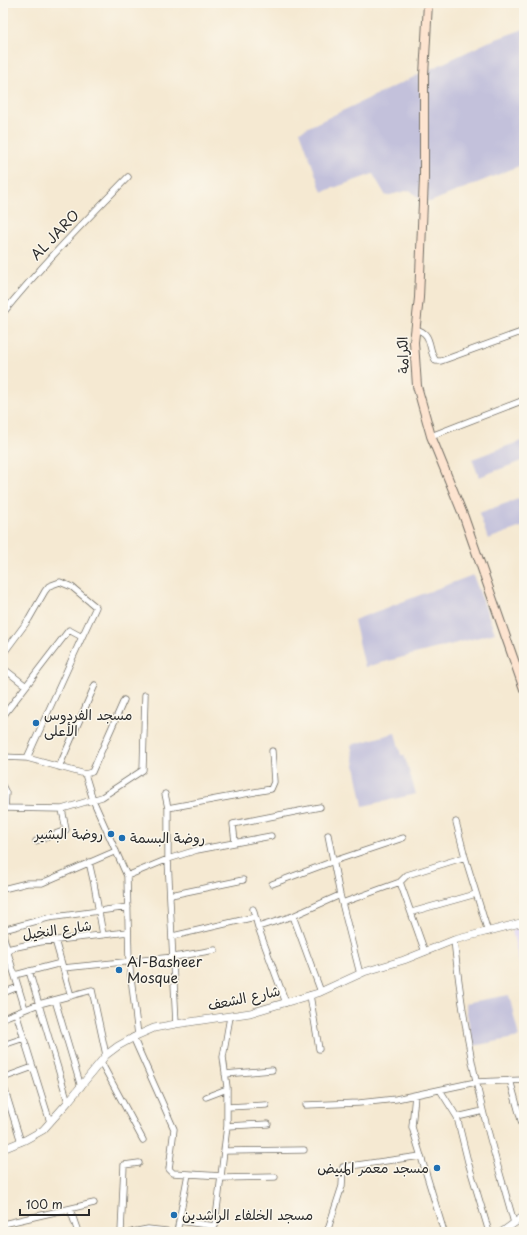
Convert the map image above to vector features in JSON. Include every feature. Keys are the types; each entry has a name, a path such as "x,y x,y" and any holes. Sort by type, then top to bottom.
{"main road":[{"name":"الكرامة","path":"428,3 424,75 424,178 419,298 414,342 417,386 431,436 464,517 524,689"}],"street":[{"name":"AL JARO","path":"3,313 30,280 128,177"},
{"path":"416,329 424,331 429,339 433,356 436,361 441,362 524,331"},
{"path":"431,436 524,400"},
{"path":"3,654 29,619 49,586 60,582 72,587 96,607 27,758"},
{"path":"3,716 69,630 82,637"},
{"path":"3,668 26,686"},
{"path":"59,766 95,685"},
{"path":"3,787 6,793 4,808 62,809 102,797 143,770 145,695"},
{"path":"3,758 27,758 85,774 92,772 124,700"},
{"path":"168,808 271,789 274,782 272,751"},
{"path":"85,774 93,800 127,876 129,961 136,1036 174,1129 169,1169 172,1173 222,1177 275,1177"},
{"path":"165,794 168,808 168,859 173,936 176,1024"},
{"path":"235,842 233,824 320,807"},
{"path":"36,841 66,830 62,809"},
{"path":"456,822 464,857 488,932"},
{"path":"328,834 340,895 360,974"},
{"path":"127,876 168,859 197,850 271,836"},
{"path":"272,884 334,860 404,838"},
{"path":"3,889 27,883 42,883 116,851"},
{"path":"342,903 400,882 407,875 464,857"},
{"path":"89,862 103,936"},
{"path":"171,895 243,880"},
{"path":"400,882 412,912 425,952"},
{"path":"412,912 476,894"},
{"path":"258,927 293,916 340,895"},
{"path":"3,930 48,918 128,907"},
{"path":"253,909 258,927 286,1003"},
{"path":"173,936 255,916"},
{"path":"293,916 321,992"},
{"name":"شارع الشعف","path":"3,1149 21,1142 43,1130 81,1087 106,1055 118,1046 154,1028 230,1017 286,1003 321,992 360,974 425,952 454,940 524,922"},
{"name":"شارع النخيل","path":"25,1009 8,950 40,942 128,932"},
{"path":"3,934 8,950"},
{"path":"55,940 71,996"},
{"path":"454,940 458,983 476,1082 514,1223"},
{"path":"15,975 62,965 174,957 215,950"},
{"path":"3,963 10,960"},
{"path":"29,971 68,1102"},
{"path":"3,993 18,987"},
{"path":"3,1018 39,1004 92,990 106,1055"},
{"path":"310,995 319,1049"},
{"path":"55,1000 81,1087"},
{"path":"16,1013 50,1122"},
{"path":"179,1221 215,1226 227,1126 227,1089 223,1057 230,1017"},
{"path":"3,1045 24,1038"},
{"path":"100,1062 143,1140"},
{"path":"3,1078 33,1067"},
{"path":"225,1074 272,1070"},
{"path":"510,1080 524,1131"},
{"path":"306,1105 359,1103 396,1099 476,1082 524,1080"},
{"path":"3,1084 21,1142"},
{"path":"206,1097 227,1089"},
{"path":"440,1090 457,1117 468,1162 489,1232"},
{"path":"415,1095 412,1127 444,1232"},
{"path":"228,1107 266,1105"},
{"path":"457,1117 483,1111"},
{"path":"227,1126 268,1124"},
{"path":"225,1151 304,1150"},
{"path":"327,1232 342,1186 343,1167 421,1156"},
{"path":"121,1232 124,1165 139,1163"},
{"path":"177,1232 188,1174"},
{"path":"3,1224 94,1203"},
{"path":"70,1208 78,1232"},
{"path":"503,1232 524,1216"},
{"path":"132,1232 148,1229 166,1230"}],"shaded area":[{"path":"524,29 524,164 430,202 419,198 410,190 386,196 373,174 322,192 300,131 488,42"},
{"path":"524,440 524,460 479,477 472,459"},
{"path":"524,497 524,526 488,539 479,513"},
{"path":"473,575 495,633 365,667 354,620"},
{"path":"395,733 401,755 404,755 416,794 363,806 351,745"},
{"path":"524,927 524,975 522,976 512,930"},
{"path":"509,995 519,1037 473,1046 465,1003"}],"place":[{"name":"مسجد الفردوس الأعلى","path":"36,723"},
{"name":"روضة البشير","path":"111,834"},
{"name":"روضة البسمة","path":"122,838"},
{"name":"Al-Basheer Mosque","path":"119,970"},
{"name":"مسجد معمر المبيض","path":"437,1168"},
{"name":"مسجد الخلفاء الراشدين","path":"174,1215"}]}
